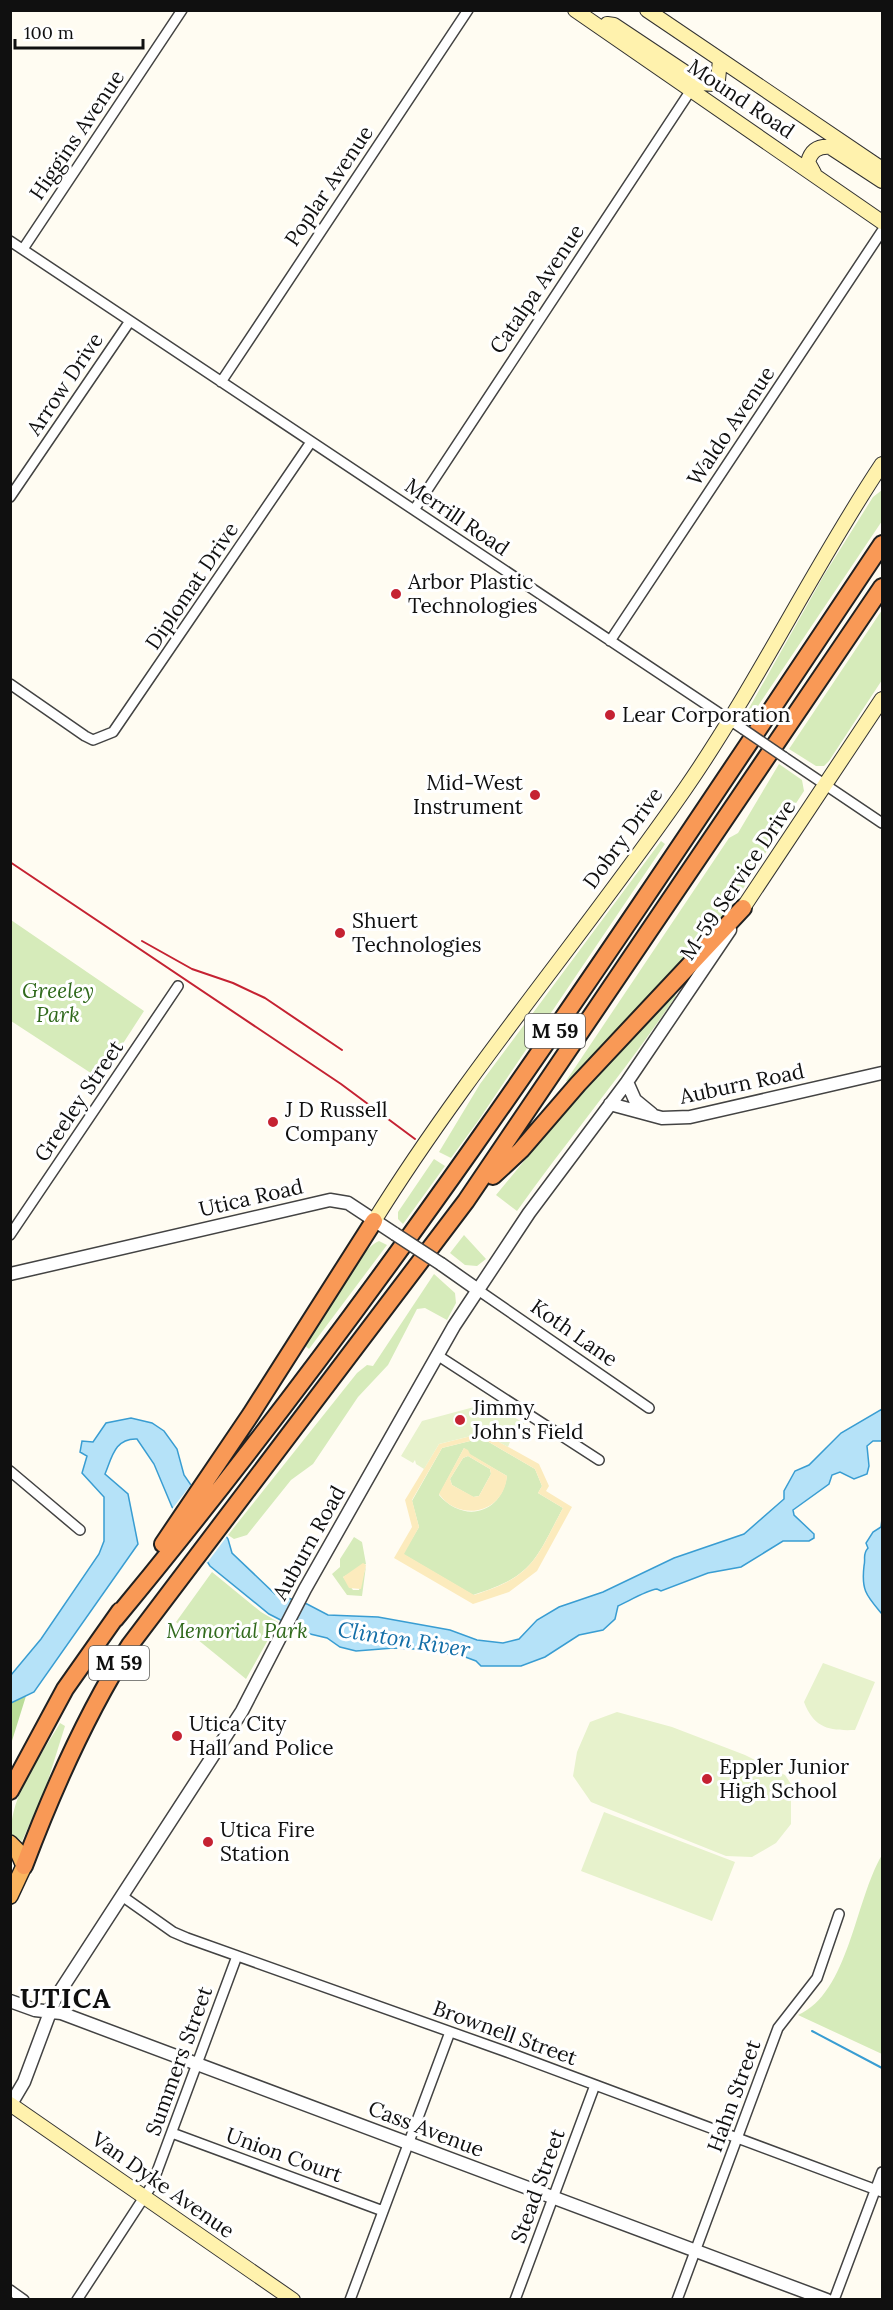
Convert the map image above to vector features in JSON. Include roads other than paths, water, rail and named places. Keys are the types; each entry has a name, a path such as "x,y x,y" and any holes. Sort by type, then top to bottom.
{"highway":[{"name":"M 59","path":"10,1791 65,1689 202,1497 469,1157 882,544"},
{"name":"M 59","path":"10,1896 64,1766 104,1688 144,1626 466,1202 882,587"},
{"path":"466,1202 521,1150 578,1084 743,908"},
{"path":"202,1497 251,1414 375,1221"},
{"path":"10,1843 17,1850 24,1866"}],"main road":[{"name":"Mound Road","path":"575,10 882,222"},
{"name":"Mound Road","path":"647,10 882,169"},
{"path":"593,22 614,25 701,83 714,84 718,80 720,60"},
{"path":"820,179 810,169 808,162 815,150 825,147 839,152 882,181"},
{"name":"Dobry Drive","path":"375,1221 480,1066 674,805 729,720 820,561 882,464"},
{"name":"M-59 Service Drive","path":"743,908 882,699"},
{"name":"Van Dyke Avenue","path":"11,2104 293,2300"}],"street":[{"name":"Higgins Avenue","path":"23,249 182,10"},
{"name":"Poplar Avenue","path":"221,381 468,10"},
{"name":"Catalpa Avenue","path":"414,510 691,90"},
{"name":"Waldo Avenue","path":"610,641 882,231"},
{"name":"Merrill Road","path":"10,241 882,823"},
{"name":"Arrow Drive","path":"10,497 130,321"},
{"name":"Diplomat Drive","path":"10,684 93,740 113,732 311,442"},
{"name":"M-59 Service Drive","path":"627,1082 743,908"},
{"name":"Greeley Street","path":"10,1235 178,986"},
{"name":"Auburn Road","path":"610,1104 655,1116 690,1117 882,1073"},
{"name":"Auburn Road","path":"11,2104 24,2082 50,2011 62,1987 233,1727 305,1588 437,1355 544,1191 627,1082"},
{"path":"627,1082 635,1100 655,1116"},
{"name":"Utica Road","path":"10,1274 330,1200 348,1203 478,1290"},
{"name":"Koth Lane","path":"478,1290 649,1408"},
{"path":"437,1355 598,1460"},
{"path":"10,1471 80,1530"},
{"name":"Brownell Street","path":"122,1896 173,1932 879,2191"},
{"name":"Hahn Street","path":"677,2300 778,2028 817,1978 839,1914"},
{"name":"Summers Street","path":"77,2300 145,2198 172,2133 237,1956"},
{"name":"Cass Avenue","path":"10,2001 35,2010 50,2011 197,2064 827,2300"},
{"path":"350,2300 450,2032"},
{"name":"Stead Street","path":"515,2300 595,2085"},
{"name":"Union Court","path":"172,2133 383,2211"},
{"path":"834,2300 879,2191 882,2172"},
{"path":"10,2290 24,2300"}],"water":[{"name":"Clinton River","path":"882,1409 882,1441 873,1441 867,1446 869,1466 867,1474 854,1479 840,1472 832,1475 829,1484 793,1510 794,1515 814,1534 814,1538 809,1541 783,1541 741,1567 708,1573 661,1591 657,1589 643,1594 618,1606 615,1619 603,1630 579,1635 545,1657 521,1666 481,1666 476,1661 460,1655 434,1650 394,1648 356,1651 340,1647 327,1638 306,1633 269,1614 210,1566 172,1507 154,1464 137,1439 124,1442 112,1455 105,1474 128,1494 138,1544 34,1692 11,1703 11,1675 41,1639 99,1554 104,1541 104,1497 82,1473 87,1456 80,1452 82,1441 93,1442 106,1423 131,1418 152,1423 164,1431 177,1449 184,1475 228,1539 232,1553 275,1594 307,1604 328,1615 378,1617 450,1630 477,1640 503,1643 519,1639 537,1620 559,1607 603,1592 674,1558 744,1534 784,1499 784,1491 795,1471 809,1465 841,1433"},
{"path":"882,1519 882,1614 866,1593 863,1575 868,1548 866,1543 873,1532 881,1527"}],"waterway":[{"path":"812,2031 882,2068"}],"railway":[{"path":"10,862 341,1084 415,1139"},
{"path":"142,941 192,969 233,983 265,998 342,1050"}],"place":[{"name":"Arbor Plastic Technologies","path":"396,594"},
{"name":"Lear Corporation","path":"610,715"},
{"name":"Mid-West Instrument","path":"535,795"},
{"name":"Shuert Technologies","path":"340,933"},
{"name":"J D Russell Company","path":"273,1122"},
{"name":"Jimmy John's Field","path":"460,1420"},
{"name":"Utica City Hall and Police","path":"177,1736"},
{"name":"Eppler Junior High School","path":"707,1779"},
{"name":"Utica Fire Station","path":"208,1842"}],"district":[{"name":"UTICA","path":"66,1999"}],"park label":[{"name":"Greeley Park","path":"58,1003"},
{"name":"Memorial Park","path":"237,1631"}]}
